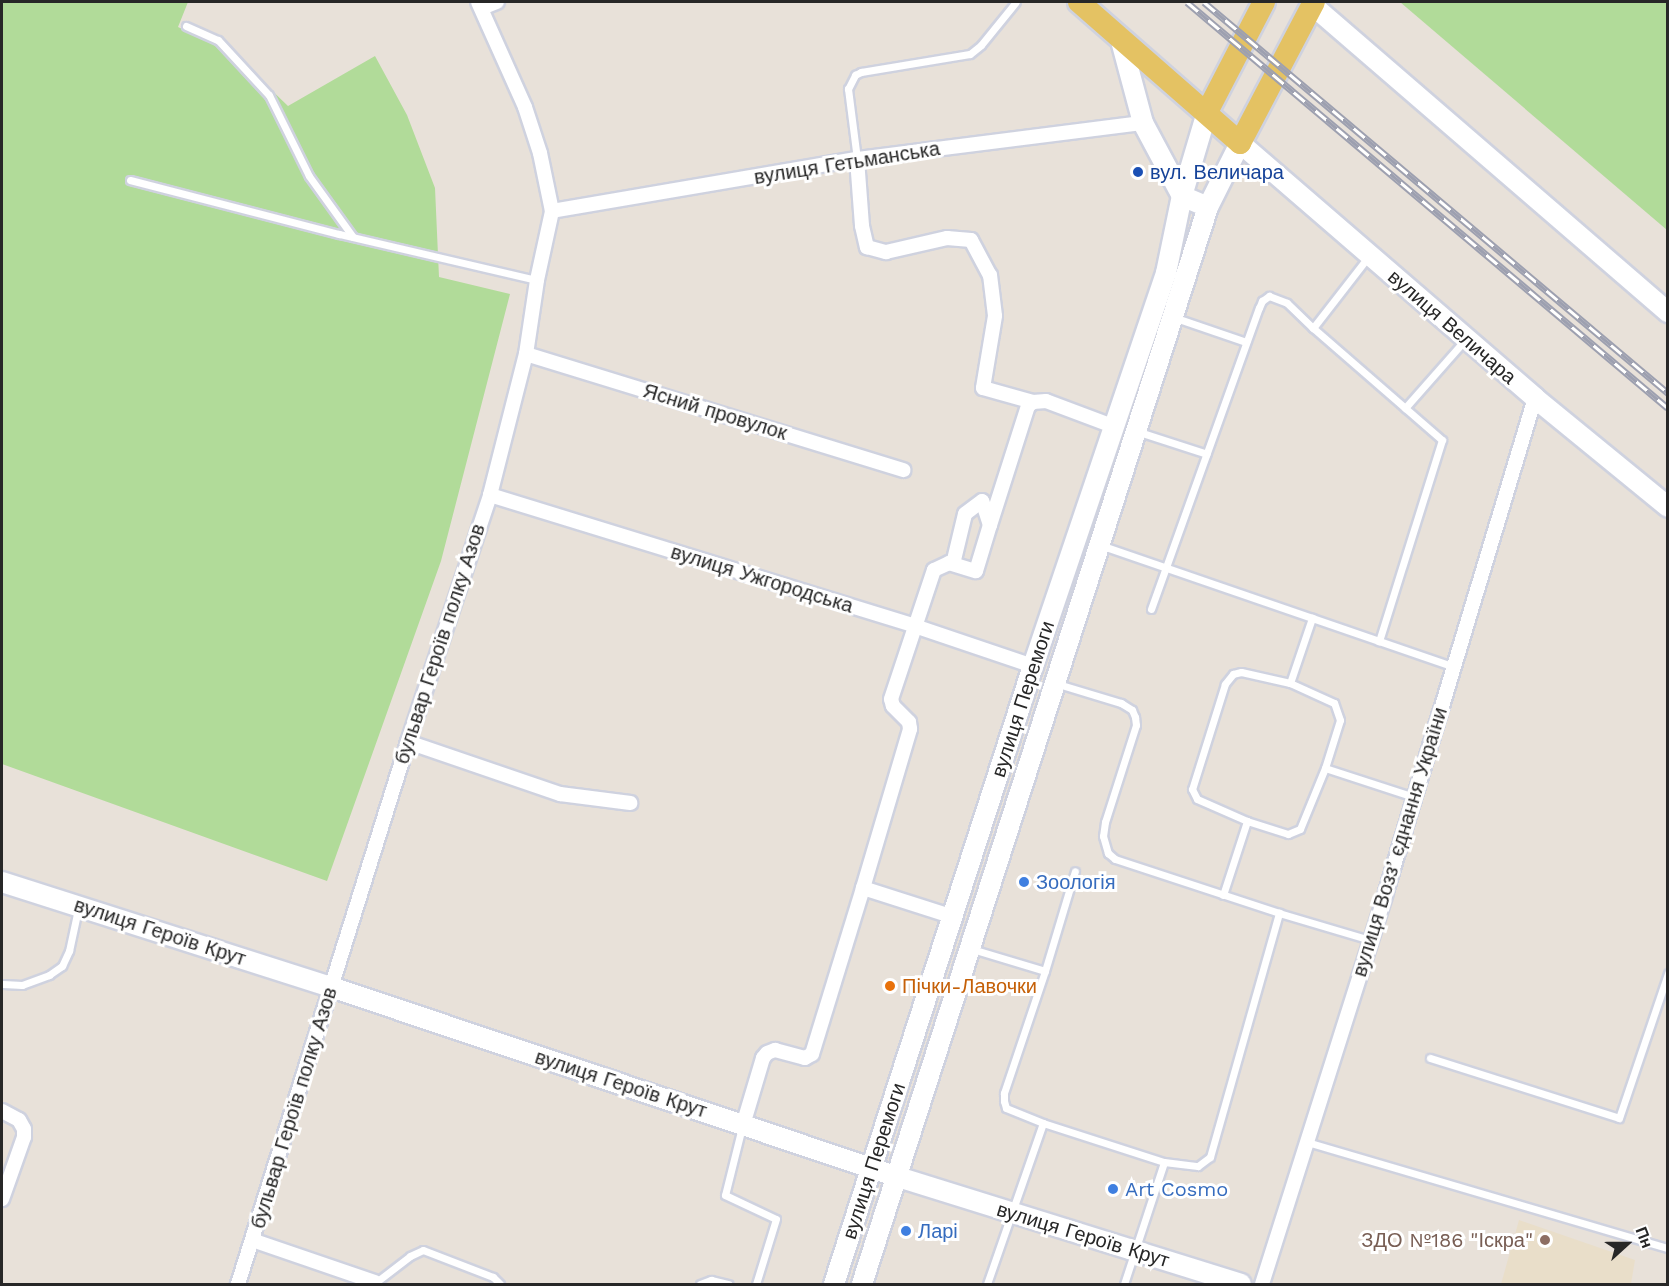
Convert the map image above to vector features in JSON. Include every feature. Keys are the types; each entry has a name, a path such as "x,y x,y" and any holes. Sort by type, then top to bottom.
{"main road":[{"path":"1078,2 1240,143 1310,2 1668,312"},
{"path":"1207,112 1264,2"},
{"path":"1120,37 1143,123 1182,196 1208,207"},
{"name":"вулиця Перемоги","path":"834,1284 1033,666 1166,273 1182,196 1207,112"},
{"name":"вулиця Перемоги","path":"862,1284 1208,207 1240,143"},
{"name":"вулиця Величара","path":"1240,143 1535,398 1668,507"},
{"name":"вулиця Героїв Крут","path":"2,882 331,987 898,1177 1241,1284"}],"street":[{"path":"480,5 496,2"},
{"name":"бульвар Героїв полку Азов","path":"238,1284 408,742 490,495 526,354 537,279 552,212 540,153 528,116 480,5"},
{"name":"вулиця Гетьманська","path":"552,212 857,159 1143,123"},
{"path":"857,159 862,226 867,247 886,252 947,238 971,240 990,275 995,316 983,388 1033,402 1046,401 1115,427"},
{"name":"Ясний провулок","path":"526,354 904,470"},
{"name":"вулиця Воззʼєднання України","path":"1262,1284 1370,940 1535,398"},
{"path":"743,1125 763,1058 767,1053 775,1050 805,1058 812,1054 910,729 909,722 893,706 891,699 915,626 934,570 953,564 976,572 1028,406 1033,402"},
{"name":"вулиця Ужгородська","path":"490,495 915,626 1033,666"},
{"path":"953,564 965,514 982,501 990,525"},
{"path":"408,742 560,794 630,802"},
{"path":"863,888 954,917"},
{"path":"2,1111 20,1120 24,1129 24,1137 2,1199"},
{"path":"252,1240 375,1283"}],"lane":[{"path":"857,159 848,89 855,75 861,72 970,54 981,45 1016,2"},
{"path":"186,26 218,40 269,96 309,176 353,237"},
{"path":"130,180 353,237 537,279"},
{"path":"1313,328 1370,255"},
{"path":"1151,609 1246,342 1262,301 1269,296 1287,303 1442,440 1379,641"},
{"path":"1173,317 1246,342"},
{"path":"1405,408 1466,339"},
{"path":"1137,431 1207,454"},
{"path":"1100,545 1454,667"},
{"path":"1290,683 1312,618"},
{"path":"1241,672 1290,683 1337,706 1340,720 1325,768 1303,825 1294,833 1288,834 1247,820 1197,799 1193,794 1193,784 1228,679 1241,672"},
{"path":"1056,683 1121,703 1132,710 1135,717 1133,737 1105,822 1103,836 1108,853 1115,859 1279,913 1370,940"},
{"path":"1325,768 1414,797"},
{"path":"1223,895 1247,820"},
{"path":"1075,871 1045,971 1004,1093 1006,1108 1042,1124 1164,1162 1198,1166 1210,1157 1279,913"},
{"path":"3,984 22,985 49,975 62,966 69,951 79,906"},
{"path":"971,948 1045,971"},
{"path":"1430,1058 1619,1118 1668,973"},
{"path":"987,1284 1042,1124"},
{"path":"743,1125 725,1195 776,1219 756,1284"},
{"path":"1306,1142 1668,1248"},
{"path":"1124,1284 1164,1162"},
{"path":"375,1283 410,1256 423,1250 493,1277 500,1284"},
{"path":"700,1284 711,1280 729,1284"}],"shaded area":[{"name":"ЗДО №186 \"Іскра\"","path":"1519,1220 1635,1260 1631,1284 1501,1284"}],"green space":[{"path":"2,2 188,2 178,27 234,54 288,106 375,56 407,115 435,188 439,277 510,294 441,561 327,881 2,764"},
{"path":"1400,2 1667,2 1667,230"}],"railway":[{"path":"1187,2 1668,408"},
{"path":"1204,2 1668,393"}],"place":[{"name":"вул. Величара","path":"1138,172"},
{"name":"Зоологія","path":"1024,882"},
{"name":"Пічки-Лавочки","path":"890,986"},
{"name":"Art Cosmo","path":"1113,1189"},
{"name":"Ларі","path":"906,1231"},
{"name":"ЗДО №186 \"Іскра\"","path":"1545,1240"}]}
